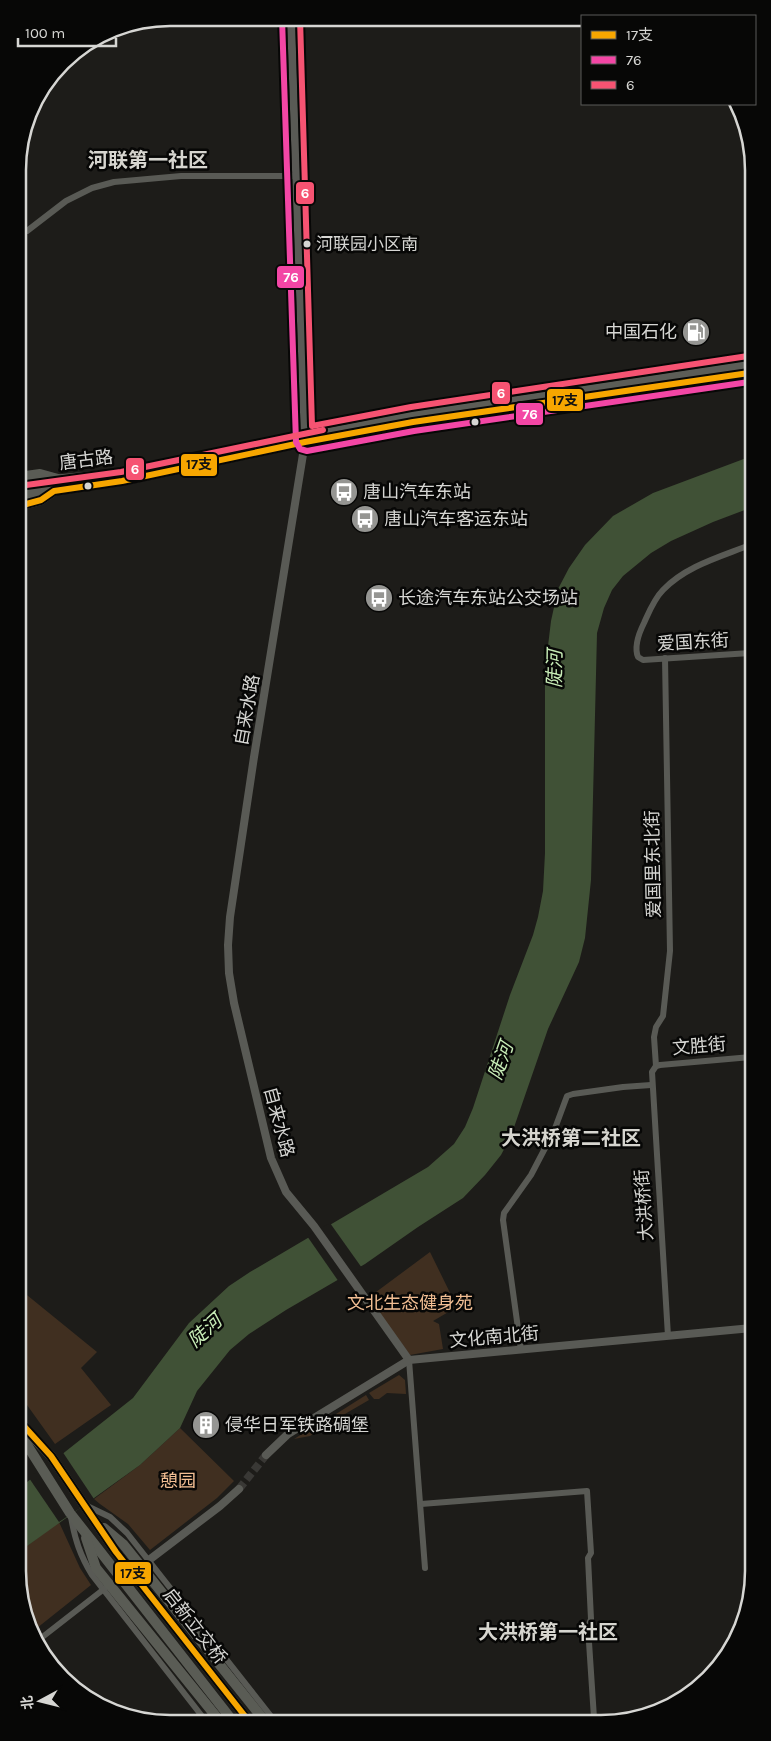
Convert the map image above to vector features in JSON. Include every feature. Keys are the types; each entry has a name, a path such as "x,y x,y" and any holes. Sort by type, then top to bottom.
{"main road":[{"name":"唐古路","path":"54,491 122,481 412,416 745,366"},
{"name":"唐古路","path":"27,485 58,479 121,472 413,422 745,374"},
{"path":"27,476 40,474 58,479"},
{"path":"27,496 54,491"},
{"path":"27,504 41,500 54,491"},
{"path":"26,1439 51,1456 94,1519"},
{"name":"启新立交桥","path":"26,1440 39,1465 70,1513 228,1715"},
{"name":"启新立交桥","path":"94,1519 116,1552 244,1715"},
{"name":"启新立交桥","path":"94,1519 123,1544 260,1715"},
{"path":"83,1530 96,1568 215,1715"}],"street":[{"name":"自来水路","path":"291,26 305,439 230,917 228,945 229,974 234,1003 271,1158 286,1192 314,1226 409,1360"},
{"path":"27,231 66,201 92,188 114,182 181,176 296,176"},
{"name":"爱国东街","path":"745,547 695,567 662,590 651,607 642,627 636,651 638,657 644,660 745,653"},
{"name":"爱国里东北街","path":"654,1069 654,1037 656,1028 663,1016 670,950 665,658"},
{"name":"文胜街","path":"654,1069 705,1060 744,1057"},
{"name":"大洪桥街","path":"654,1069 651,1086 668,1336"},
{"path":"521,1350 503,1220 504,1213 532,1175 554,1131 567,1096 622,1087 651,1086"},
{"name":"文化南北街","path":"266,1455 288,1434 409,1360 744,1329"},
{"path":"409,1360 425,1568"},
{"path":"149,1560 239,1490"},
{"path":"421,1504 587,1492 591,1553 588,1558 591,1619 588,1627 594,1715"},
{"path":"83,1504 110,1517 127,1533 270,1715"},
{"path":"70,1513 76,1542 84,1562 201,1715"},
{"path":"43,1637 104,1589"}],"green space":[{"name":"文北生态健身苑","path":"430,1252 457,1307 433,1321 439,1324 443,1349 410,1355 368,1298"},
{"path":"26,1294 97,1352 81,1368 111,1405 55,1444 26,1404"},
{"path":"399,1375 405,1380 406,1394 387,1393 379,1399 374,1399 369,1393"},
{"path":"366,1395 369,1400 338,1418 336,1414"},
{"path":"331,1416 334,1421 310,1436 294,1439"},
{"name":"憩园","path":"180,1428 234,1481 217,1498 150,1550 128,1524 94,1499 140,1465"},
{"path":"59,1522 80,1568 91,1585 38,1627 27,1590 26,1547"}],"water":[{"name":"陡河","path":"745,459 745,510 671,541 651,553 623,576 612,590 604,608 597,633 591,880 585,938 579,962 548,1029 511,1136 501,1155 463,1198 365,1264 249,1334 230,1350 197,1391 180,1428 140,1465 26,1547 26,1483 133,1398 189,1323 229,1286 250,1272 428,1167 454,1144 465,1127 510,995 533,935 543,891 545,853 545,671 551,621 558,589 569,568 585,545 613,516 653,493"}],"pier":[{"path":"330,1223 362,1268 339,1282 307,1236"},
{"path":"62,1451 94,1499 59,1522 29,1478"}],"tunnel":[{"path":"239,1489 266,1455"}],"transit line":[{"name":"76","path":"282,26 296,442 300,449 307,451 414,431 745,383"},
{"name":"6","path":"300,26 312,426 411,407 745,356"},
{"name":"17支","path":"27,504 41,500 54,491 122,481 305,442 413,422 745,374"},
{"name":"6","path":"27,485 121,472 323,430"},
{"name":"17支","path":"26,1429 51,1456 116,1552 244,1715"}],"place":[{"name":"河联园小区南","path":"307,244"},
{"name":"中国石化","path":"696,332"},
{"name":"唐山汽车东站","path":"344,492"},
{"name":"唐山汽车客运东站","path":"365,519"},
{"name":"长途汽车东站公交场站","path":"379,598"},
{"name":"侵华日军铁路碉堡","path":"206,1425"}],"district":[{"name":"河联第一社区","path":"148,160"},
{"name":"大洪桥第二社区","path":"571,1138"},
{"name":"大洪桥第一社区","path":"548,1632"}]}
